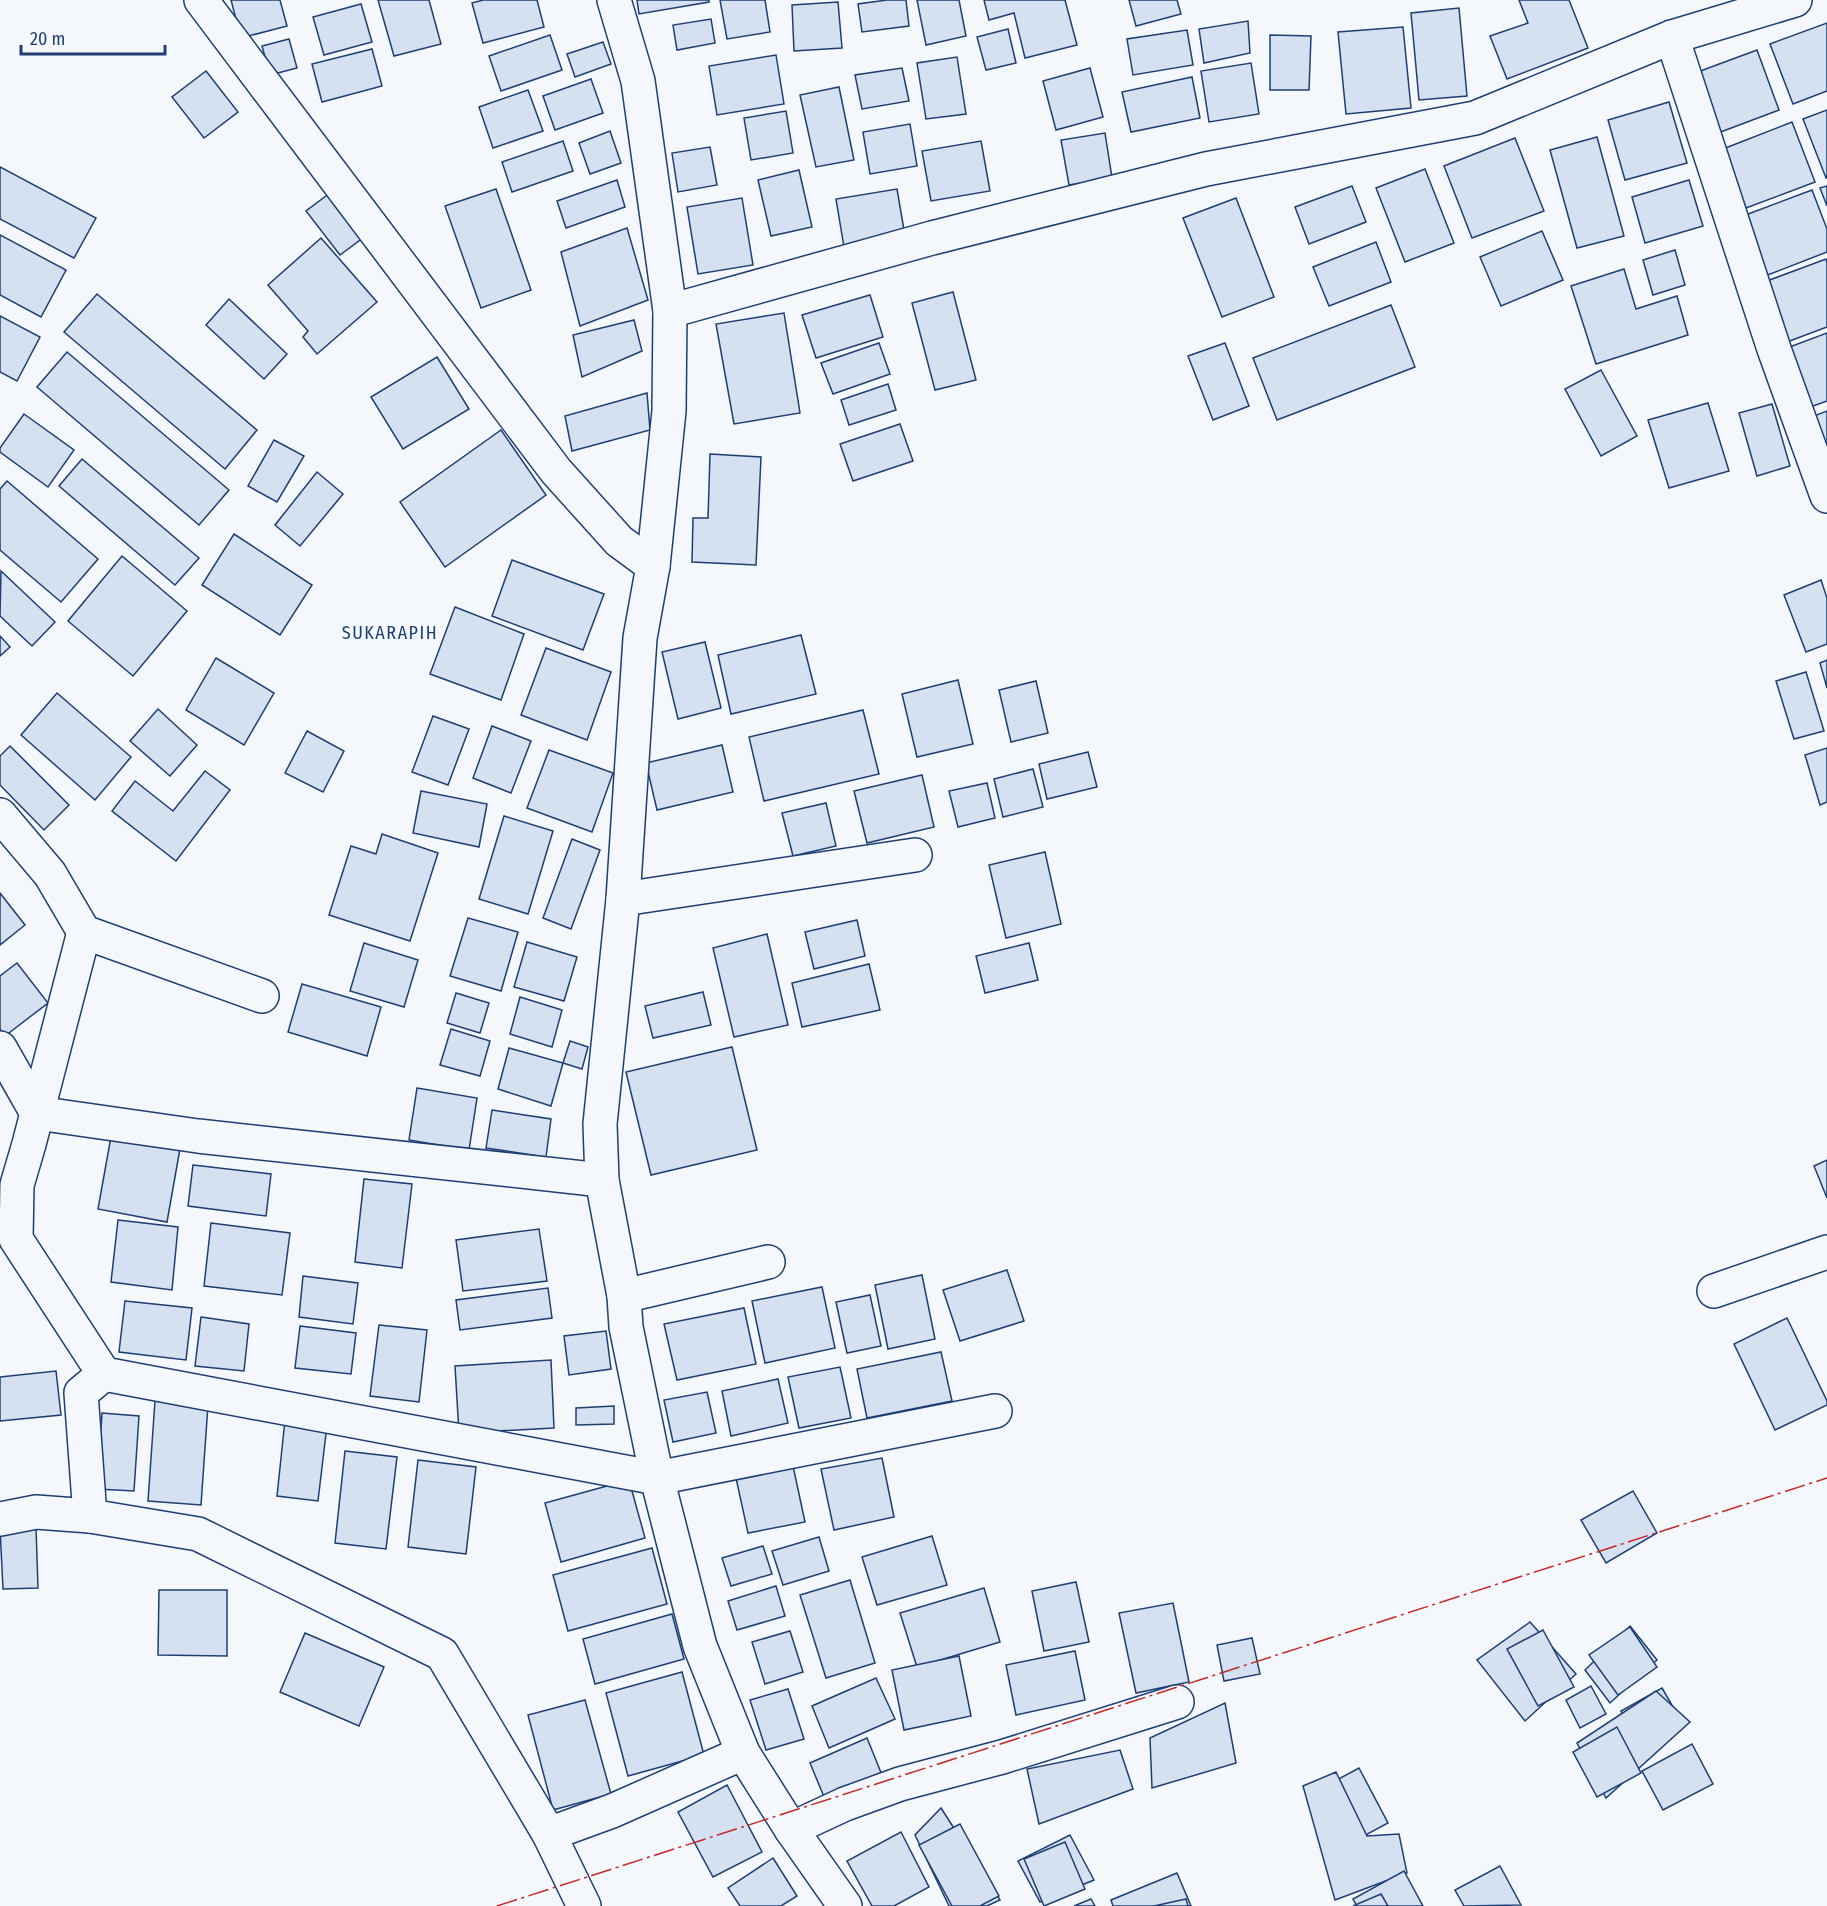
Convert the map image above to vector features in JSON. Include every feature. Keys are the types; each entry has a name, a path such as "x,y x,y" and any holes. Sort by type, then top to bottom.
{"street":[{"path":"201,0 556,471 620,541 653,566"},
{"path":"614,0 638,81 670,311 669,411 653,566 640,638 623,899 600,1124 602,1180 624,1296 626,1327 657,1478 700,1646 743,1753 791,1829 845,1906"},
{"path":"670,311 932,238 1206,169 1475,118 1672,37 1795,0"},
{"path":"1672,37 1774,349 1827,496"},
{"path":"0,815 50,874 84,932 262,996"},
{"path":"623,899 915,855"},
{"path":"84,932 17,1185 8,1241 104,1374 657,1478 995,1411"},
{"path":"0,1048 37,1113"},
{"path":"37,1113 198,1136 602,1180"},
{"path":"1714,1291 1827,1252"},
{"path":"624,1296 768,1262"},
{"path":"90,1516 81,1394 104,1374"},
{"path":"0,1519 36,1512 90,1516 198,1534 442,1654 549,1834 584,1906"},
{"path":"791,1829 845,1804 900,1784 1002,1757 1177,1702"},
{"path":"549,1834 612,1811 743,1753"}],"building":[{"path":"231,0 280,0 287,26 241,38"},
{"path":"378,0 429,0 441,44 394,56"},
{"path":"483,0 537,0 544,27 483,43 472,3"},
{"path":"637,0 709,0 709,2 639,14"},
{"path":"720,0 765,0 770,32 727,39"},
{"path":"906,0 909,26 862,32 858,4"},
{"path":"917,0 959,0 966,36 926,45"},
{"path":"984,0 1065,0 1077,45 1025,58 1014,13 989,20"},
{"path":"1129,0 1177,0 1181,14 1136,26"},
{"path":"1519,0 1569,0 1588,48 1507,79 1490,36 1528,23"},
{"path":"838,2 842,48 794,51 792,5"},
{"path":"361,4 372,42 324,55 313,17"},
{"path":"1459,8 1467,96 1419,100 1411,13"},
{"path":"711,19 715,43 677,50 673,25"},
{"path":"1248,21 1250,53 1204,63 1199,29"},
{"path":"1827,23 1827,91 1793,104 1770,44"},
{"path":"1403,27 1411,108 1346,114 1338,32"},
{"path":"1008,29 1016,63 986,70 977,37"},
{"path":"1187,30 1193,65 1133,75 1127,39"},
{"path":"550,35 562,70 501,91 489,56"},
{"path":"1270,35 1311,36 1309,90 1270,90"},
{"path":"289,39 297,68 270,75 262,46"},
{"path":"603,42 611,64 575,77 567,54"},
{"path":"372,49 382,86 322,102 312,64"},
{"path":"1757,50 1779,110 1710,136 1687,76"},
{"path":"776,55 784,104 717,115 709,66"},
{"path":"957,57 966,114 926,119 917,63"},
{"path":"1251,63 1259,114 1209,122 1201,71"},
{"path":"902,68 909,101 862,109 855,75"},
{"path":"1090,68 1103,117 1056,130 1043,81"},
{"path":"206,71 238,112 204,138 172,97"},
{"path":"1192,77 1200,118 1131,132 1122,92"},
{"path":"591,79 603,113 555,130 543,96"},
{"path":"839,87 854,160 816,167 800,95"},
{"path":"528,90 543,131 493,148 479,107"},
{"path":"1669,102 1687,163 1625,180 1608,120"},
{"path":"1827,110 1827,178 1826,178 1803,119"},
{"path":"786,111 793,153 751,160 744,118"},
{"path":"1792,122 1815,182 1746,208 1723,149"},
{"path":"910,124 917,166 870,174 863,132"},
{"path":"610,131 621,163 590,174 579,143"},
{"path":"1105,133 1112,178 1069,185 1061,140"},
{"path":"1597,137 1624,236 1577,248 1550,150"},
{"path":"1515,138 1544,211 1472,238 1444,166"},
{"path":"563,141 573,171 512,192 502,162"},
{"path":"981,141 990,191 931,201 922,151"},
{"path":"710,147 717,185 678,192 672,153"},
{"path":"0,167 96,218 74,258 0,219"},
{"path":"1425,169 1454,243 1405,262 1376,188"},
{"path":"799,170 812,227 771,236 758,180"},
{"path":"617,180 625,207 566,228 557,201"},
{"path":"1689,180 1703,226 1645,243 1632,197"},
{"path":"1352,186 1366,222 1309,244 1295,207"},
{"path":"1827,186 1827,206 1820,188"},
{"path":"496,189 531,290 481,308 445,206"},
{"path":"897,189 905,236 844,247 836,199"},
{"path":"334,190 368,234 340,255 306,211"},
{"path":"1812,190 1827,229 1827,252 1765,276 1743,216"},
{"path":"742,198 753,265 698,274 687,207"},
{"path":"1236,198 1274,297 1222,317 1183,218"},
{"path":"627,228 648,300 580,326 561,252"},
{"path":"1542,231 1563,280 1501,306 1480,257"},
{"path":"0,235 66,270 41,317 0,295"},
{"path":"321,238 377,302 317,354 303,337 308,331 268,285"},
{"path":"1376,242 1391,282 1329,306 1313,267"},
{"path":"1675,250 1685,285 1653,295 1643,260"},
{"path":"1826,259 1827,327 1779,345 1756,285"},
{"path":"1624,269 1636,309 1677,296 1688,335 1596,364 1571,286"},
{"path":"953,292 976,380 935,390 912,303"},
{"path":"97,294 257,430 225,469 64,332"},
{"path":"870,295 883,337 816,358 802,315"},
{"path":"229,299 287,354 264,379 206,325"},
{"path":"1391,305 1415,367 1277,420 1253,358"},
{"path":"784,313 800,413 734,424 716,324"},
{"path":"0,316 40,337 17,381 0,372"},
{"path":"634,320 642,351 582,377 573,335"},
{"path":"1827,333 1827,401 1802,410 1779,351"},
{"path":"879,343 890,374 833,394 821,363"},
{"path":"1225,343 1249,406 1213,420 1188,356"},
{"path":"67,352 229,490 199,525 37,387"},
{"path":"437,357 469,409 403,449 371,397"},
{"path":"1601,370 1637,436 1601,456 1565,389"},
{"path":"888,384 896,410 849,425 841,400"},
{"path":"647,393 650,430 572,451 565,416"},
{"path":"1708,403 1729,471 1669,488 1648,420"},
{"path":"1772,404 1790,466 1757,476 1739,413"},
{"path":"1827,411 1827,480 1804,420"},
{"path":"24,414 74,450 48,487 0,452 0,448"},
{"path":"900,424 913,461 853,481 840,444"},
{"path":"501,430 546,495 445,567 400,502"},
{"path":"274,440 304,456 277,502 248,486"},
{"path":"710,454 761,457 756,565 692,562 693,518 708,518"},
{"path":"82,459 199,558 175,585 59,486"},
{"path":"317,472 343,494 300,546 275,525"},
{"path":"7,481 98,559 61,602 0,550 0,489"},
{"path":"234,534 312,585 280,635 202,585"},
{"path":"122,556 187,611 133,676 68,621"},
{"path":"512,560 604,594 583,650 492,616"},
{"path":"1,571 55,622 32,646 0,616"},
{"path":"1821,580 1827,598 1827,644 1806,652 1784,595"},
{"path":"455,607 524,634 501,700 430,674"},
{"path":"801,635 816,694 731,714 718,655"},
{"path":"0,636 10,647 0,656"},
{"path":"705,642 721,708 678,719 662,652"},
{"path":"546,648 611,672 587,740 521,715"},
{"path":"216,658 274,693 244,745 186,710"},
{"path":"1827,660 1827,688 1820,663"},
{"path":"1806,672 1824,731 1794,739 1776,681"},
{"path":"958,680 973,744 917,757 902,694"},
{"path":"1036,681 1048,733 1011,742 999,690"},
{"path":"57,693 131,757 95,800 21,735"},
{"path":"158,709 197,745 170,776 130,741"},
{"path":"863,710 879,774 764,801 749,737"},
{"path":"433,716 469,729 448,785 412,772"},
{"path":"492,726 531,741 511,793 473,778"},
{"path":"307,731 344,751 323,792 285,773"},
{"path":"722,745 733,792 657,810 646,763"},
{"path":"10,746 69,805 44,830 0,785 0,756"},
{"path":"1827,748 1827,802 1820,805 1805,755"},
{"path":"549,750 613,773 592,832 527,808"},
{"path":"1088,752 1097,787 1047,799 1039,764"},
{"path":"1033,769 1043,807 1003,817 994,779"},
{"path":"205,771 230,790 176,861 112,811 135,781 173,811"},
{"path":"922,775 934,827 867,843 854,791"},
{"path":"987,783 995,818 958,827 949,791"},
{"path":"421,791 487,804 479,847 413,833"},
{"path":"826,803 836,846 793,856 782,813"},
{"path":"504,816 553,831 528,914 479,899"},
{"path":"382,834 438,853 410,941 329,915 351,846 376,854"},
{"path":"572,839 600,850 571,929 543,918"},
{"path":"1045,852 1061,924 1006,938 989,865"},
{"path":"0,893 25,925 0,945"},
{"path":"468,918 518,932 501,991 450,976"},
{"path":"857,920 865,956 814,969 805,932"},
{"path":"767,934 788,1025 734,1037 713,948"},
{"path":"527,942 577,957 564,1001 514,987"},
{"path":"364,943 418,960 404,1007 350,991"},
{"path":"1029,943 1038,980 985,993 976,956"},
{"path":"17,963 48,1003 5,1036 0,1029 0,976"},
{"path":"869,964 880,1010 802,1027 792,983"},
{"path":"302,984 381,1007 367,1056 288,1032"},
{"path":"703,992 711,1025 653,1038 645,1006"},
{"path":"456,993 489,1003 480,1033 447,1023"},
{"path":"520,997 562,1010 552,1047 510,1034"},
{"path":"451,1029 490,1041 480,1076 440,1065"},
{"path":"570,1041 588,1047 582,1069 563,1063"},
{"path":"732,1047 757,1150 651,1175 626,1072"},
{"path":"509,1048 563,1063 551,1106 498,1089"},
{"path":"417,1088 477,1098 469,1150 409,1140"},
{"path":"492,1110 551,1119 546,1157 486,1148"},
{"path":"112,1131 181,1143 167,1222 98,1209"},
{"path":"1827,1160 1827,1198 1814,1166"},
{"path":"193,1165 271,1174 266,1216 188,1206"},
{"path":"364,1179 412,1184 402,1268 355,1262"},
{"path":"118,1220 178,1227 172,1290 111,1282"},
{"path":"211,1223 290,1233 282,1295 204,1286"},
{"path":"539,1229 547,1281 463,1291 456,1240"},
{"path":"1007,1270 1024,1321 960,1341 943,1290"},
{"path":"922,1275 935,1339 888,1349 875,1285"},
{"path":"303,1276 358,1283 353,1324 299,1317"},
{"path":"822,1287 835,1348 765,1363 752,1301"},
{"path":"548,1288 552,1318 460,1330 456,1300"},
{"path":"870,1295 881,1346 847,1353 836,1302"},
{"path":"125,1301 192,1308 186,1360 119,1352"},
{"path":"744,1308 756,1364 677,1380 664,1324"},
{"path":"201,1317 249,1324 244,1371 195,1366"},
{"path":"1787,1318 1827,1405 1775,1430 1734,1344"},
{"path":"379,1325 427,1330 419,1402 370,1396"},
{"path":"300,1326 356,1333 351,1374 295,1368"},
{"path":"606,1331 611,1369 569,1375 564,1336"},
{"path":"941,1352 952,1401 867,1418 857,1369"},
{"path":"551,1360 554,1428 459,1433 455,1366"},
{"path":"840,1367 851,1418 799,1428 788,1377"},
{"path":"56,1371 61,1415 0,1421 0,1377"},
{"path":"778,1379 788,1423 731,1436 722,1391"},
{"path":"707,1392 716,1433 673,1442 664,1400"},
{"path":"155,1401 208,1405 201,1505 148,1501"},
{"path":"614,1406 614,1424 576,1425 576,1408"},
{"path":"102,1413 139,1416 134,1491 97,1489"},
{"path":"285,1420 327,1425 318,1501 277,1496"},
{"path":"345,1451 397,1457 386,1549 335,1543"},
{"path":"882,1458 894,1517 834,1530 821,1469"},
{"path":"418,1460 476,1467 466,1554 408,1547"},
{"path":"793,1466 805,1522 748,1533 736,1478"},
{"path":"629,1480 645,1538 561,1562 545,1503"},
{"path":"1633,1491 1657,1533 1606,1563 1581,1520"},
{"path":"36,1527 38,1588 3,1589 0,1528"},
{"path":"932,1536 947,1585 877,1605 862,1557"},
{"path":"819,1537 829,1571 783,1585 772,1551"},
{"path":"763,1546 772,1574 731,1586 722,1558"},
{"path":"652,1548 667,1604 568,1631 553,1575"},
{"path":"850,1580 875,1663 826,1678 800,1595"},
{"path":"1076,1582 1089,1642 1044,1651 1032,1591"},
{"path":"776,1586 785,1616 737,1630 728,1601"},
{"path":"984,1588 1000,1642 917,1667 900,1613"},
{"path":"159,1590 227,1590 227,1656 158,1655"},
{"path":"1173,1603 1189,1682 1136,1693 1119,1613"},
{"path":"672,1614 684,1659 595,1684 583,1639"},
{"path":"1530,1622 1576,1674 1525,1721 1477,1660"},
{"path":"1630,1626 1657,1660 1610,1703 1585,1670"},
{"path":"1630,1627 1657,1667 1618,1695 1589,1655"},
{"path":"1543,1630 1574,1687 1538,1706 1507,1649"},
{"path":"790,1631 803,1672 765,1684 752,1642"},
{"path":"305,1633 384,1667 359,1726 280,1692"},
{"path":"1252,1638 1260,1674 1224,1681 1217,1645"},
{"path":"1075,1651 1085,1700 1016,1715 1006,1665"},
{"path":"959,1656 971,1716 904,1730 892,1670"},
{"path":"682,1672 704,1755 628,1776 606,1693"},
{"path":"876,1678 895,1719 829,1748 812,1706"},
{"path":"1591,1686 1606,1714 1580,1728 1566,1700"},
{"path":"1662,1688 1684,1726 1643,1750 1621,1711"},
{"path":"788,1689 804,1739 766,1750 750,1700"},
{"path":"1656,1691 1690,1722 1606,1798 1577,1743"},
{"path":"585,1700 611,1794 553,1810 528,1715"},
{"path":"1225,1703 1236,1763 1152,1788 1150,1738"},
{"path":"1617,1727 1641,1773 1597,1797 1573,1752"},
{"path":"867,1738 884,1780 827,1804 810,1763"},
{"path":"1692,1744 1713,1784 1663,1810 1642,1771"},
{"path":"1120,1750 1133,1789 1039,1824 1027,1769"},
{"path":"1359,1768 1388,1823 1338,1850 1309,1795"},
{"path":"1336,1772 1367,1836 1399,1834 1407,1873 1335,1900 1303,1786"},
{"path":"727,1785 762,1852 713,1877 678,1812"},
{"path":"941,1808 1000,1900 987,1906 949,1906 915,1835"},
{"path":"960,1824 999,1896 980,1906 952,1906 919,1845"},
{"path":"901,1832 929,1887 894,1906 872,1906 847,1861"},
{"path":"1070,1835 1094,1880 1040,1902 1018,1861"},
{"path":"1065,1842 1085,1889 1044,1906 1024,1859"},
{"path":"773,1858 797,1896 781,1906 740,1906 728,1888"},
{"path":"1500,1866 1521,1905 1464,1906 1455,1890"},
{"path":"1404,1871 1423,1906 1357,1906 1353,1899"},
{"path":"1177,1873 1191,1906 1113,1906 1111,1900"},
{"path":"1381,1894 1388,1906 1353,1906"},
{"path":"1091,1899 1095,1906 1074,1906"},
{"path":"1186,1899 1188,1906 1154,1906"}],"power":[{"path":"497,1906 1827,1478"}],"district":[{"name":"SUKARAPIH","path":"390,633"}]}
